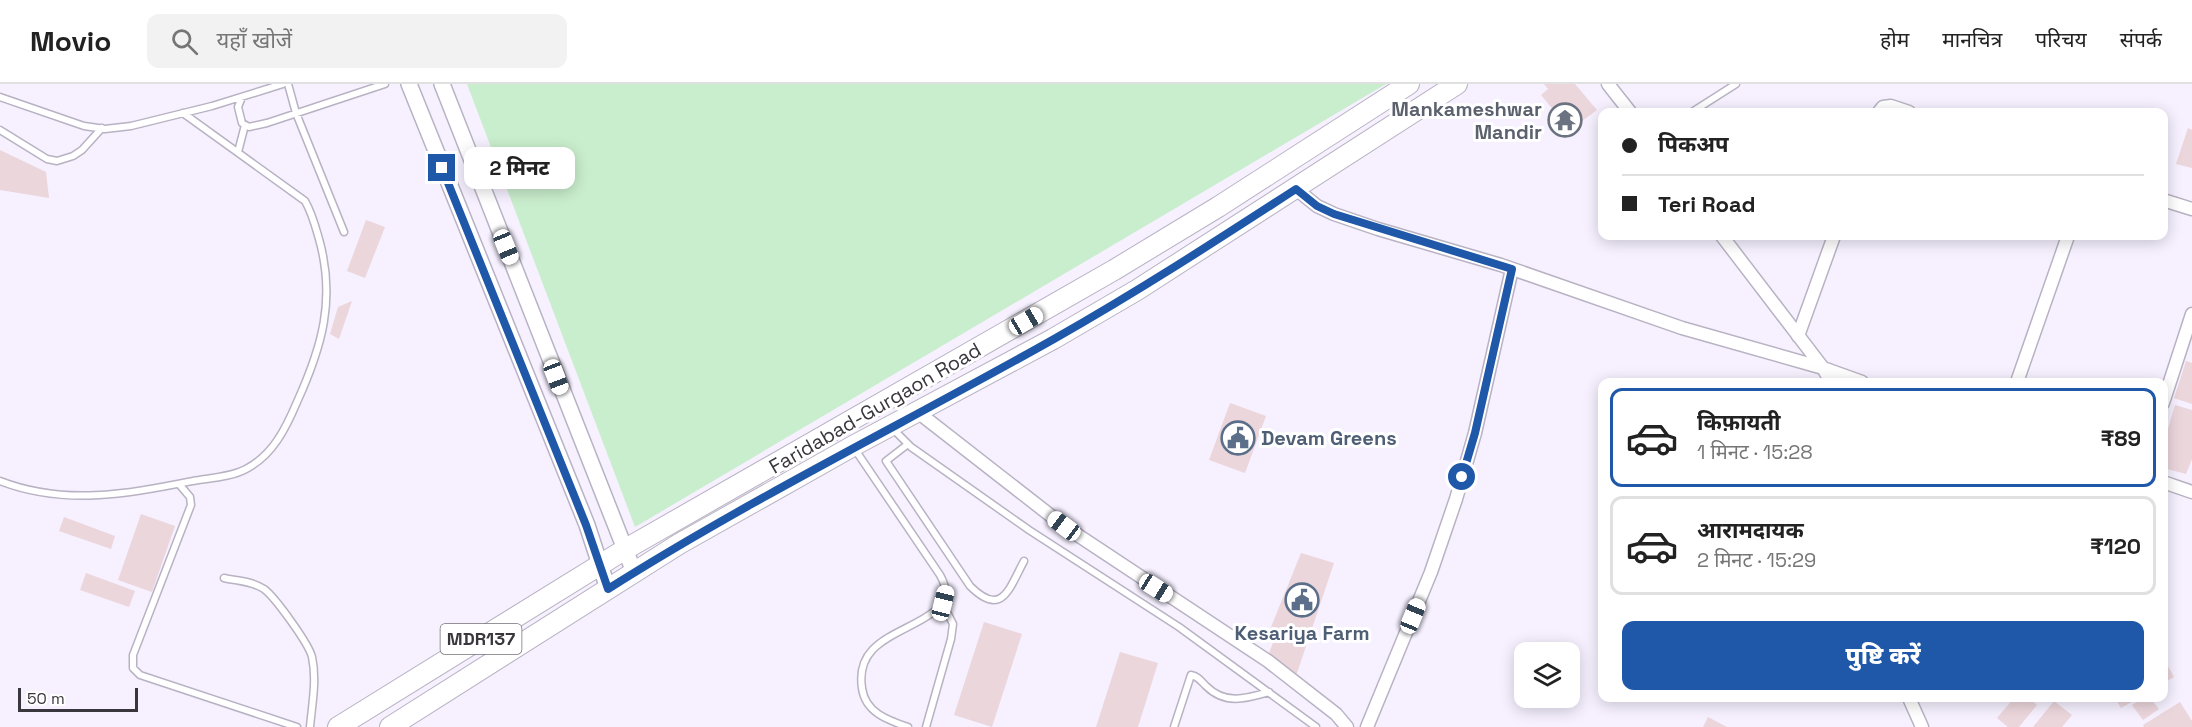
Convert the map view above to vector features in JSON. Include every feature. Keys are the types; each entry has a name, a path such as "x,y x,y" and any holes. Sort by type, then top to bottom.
{"main road":[{"name":"Faridabad-Gurgaon Road","path":"338,727 624,550 1114,270 1218,207 1409,84"},
{"name":"Faridabad-Gurgaon Road","path":"390,727 634,572 733,513 1053,339 1137,290 1457,84"}],"street":[{"path":"409,84 582,514 608,589"},
{"path":"441,84 634,572"},
{"path":"1608,84 1627,108"},
{"path":"1882,108 1891,106 1897,108"},
{"path":"1296,189 1317,206 1334,214 1512,269 1682,328 1823,368 1848,378"},
{"path":"2168,202 2192,209"},
{"path":"1725,240 1829,378"},
{"path":"1798,336 1833,240"},
{"path":"2018,378 2067,240"},
{"path":"1367,727 1431,572 1456,500 1475,433 1512,269"},
{"path":"2168,388 2192,314"},
{"path":"919,412 1064,526 1268,661 1336,714 1347,727"},
{"path":"2168,484 2192,492"},
{"path":"1911,702 1922,727"}],"lane":[{"path":"0,97 84,126 102,128 131,126 283,84"},
{"path":"288,84 296,113 344,231"},
{"path":"243,96 239,100 238,107 240,118 249,127 385,84"},
{"path":"1698,108 1736,84"},
{"path":"0,481 44,494 76,497 134,493 246,470 266,455 283,433 312,368 324,325 328,296 327,268 311,212 305,201 183,113"},
{"path":"238,152 245,125"},
{"path":"0,130 47,159 57,161 73,156 82,150 102,128"},
{"path":"891,428 908,444 1029,530 1179,627 1316,727"},
{"path":"908,444 886,461 970,586 979,595 989,600 999,600 1006,595 1024,561"},
{"path":"853,447 942,579 946,592 943,603 927,616 875,645 867,654 864,663 861,680 863,696 868,706 881,717 908,727"},
{"path":"179,484 190,497 191,505 133,655 133,668 140,675 297,727"},
{"path":"224,578 253,584 264,590 275,601 305,642 312,655 314,672 310,727"},
{"path":"926,727 951,639 953,624 943,603"},
{"path":"1174,727 1191,675 1198,677 1213,693 1223,698 1234,700 1269,692"}],"green space":[{"path":"467,84 1386,84 635,527"}],"building":[{"path":"1544,84 1575,84 1597,110 1570,130 1541,95 1548,89"},
{"path":"2188,128 2192,130 2192,168 2176,164"},
{"path":"0,150 46,172 49,198 0,190"},
{"path":"366,220 385,227 365,278 347,271"},
{"path":"352,301 339,339 330,334 338,307"},
{"path":"2186,361 2192,363 2192,404 2174,398"},
{"name":"Devam Greens","path":"1230,403 1266,416 1245,473 1209,460"},
{"path":"2175,405 2192,410 2192,459 2186,474 2168,469 2168,429"},
{"path":"141,514 175,526 152,592 118,580"},
{"path":"64,517 115,536 111,549 59,531"},
{"name":"Kesariya Farm","path":"1301,553 1334,563 1295,679 1280,668 1282,664 1268,656 1274,640 1267,637"},
{"path":"86,573 135,591 129,607 80,590"},
{"path":"984,622 1022,634 992,727 954,715"},
{"path":"1120,652 1158,663 1138,727 1096,727"},
{"path":"2168,666 2174,677 2168,680"},
{"path":"2011,702 2033,702 2037,705 2019,727 2008,727 1997,718"},
{"path":"2053,702 2072,715 2062,727 2033,727"},
{"path":"2117,702 2132,702 2121,708"},
{"path":"2137,702 2153,702 2159,709 2143,720 2132,705"},
{"path":"2180,702 2192,721 2192,727 2144,727 2143,725"},
{"path":"1708,717 1727,727 1703,727"}],"place":[{"name":"Mankameshwar Mandir","path":"1565,120"},
{"name":"Devam Greens","path":"1238,438"},
{"name":"Kesariya Farm","path":"1302,600"}],"route":[{"path":"442,168 586,525 608,589 733,513 1070,330 1212,244 1296,189 1317,206 1334,214 1512,269 1475,433 1462,477"}]}
